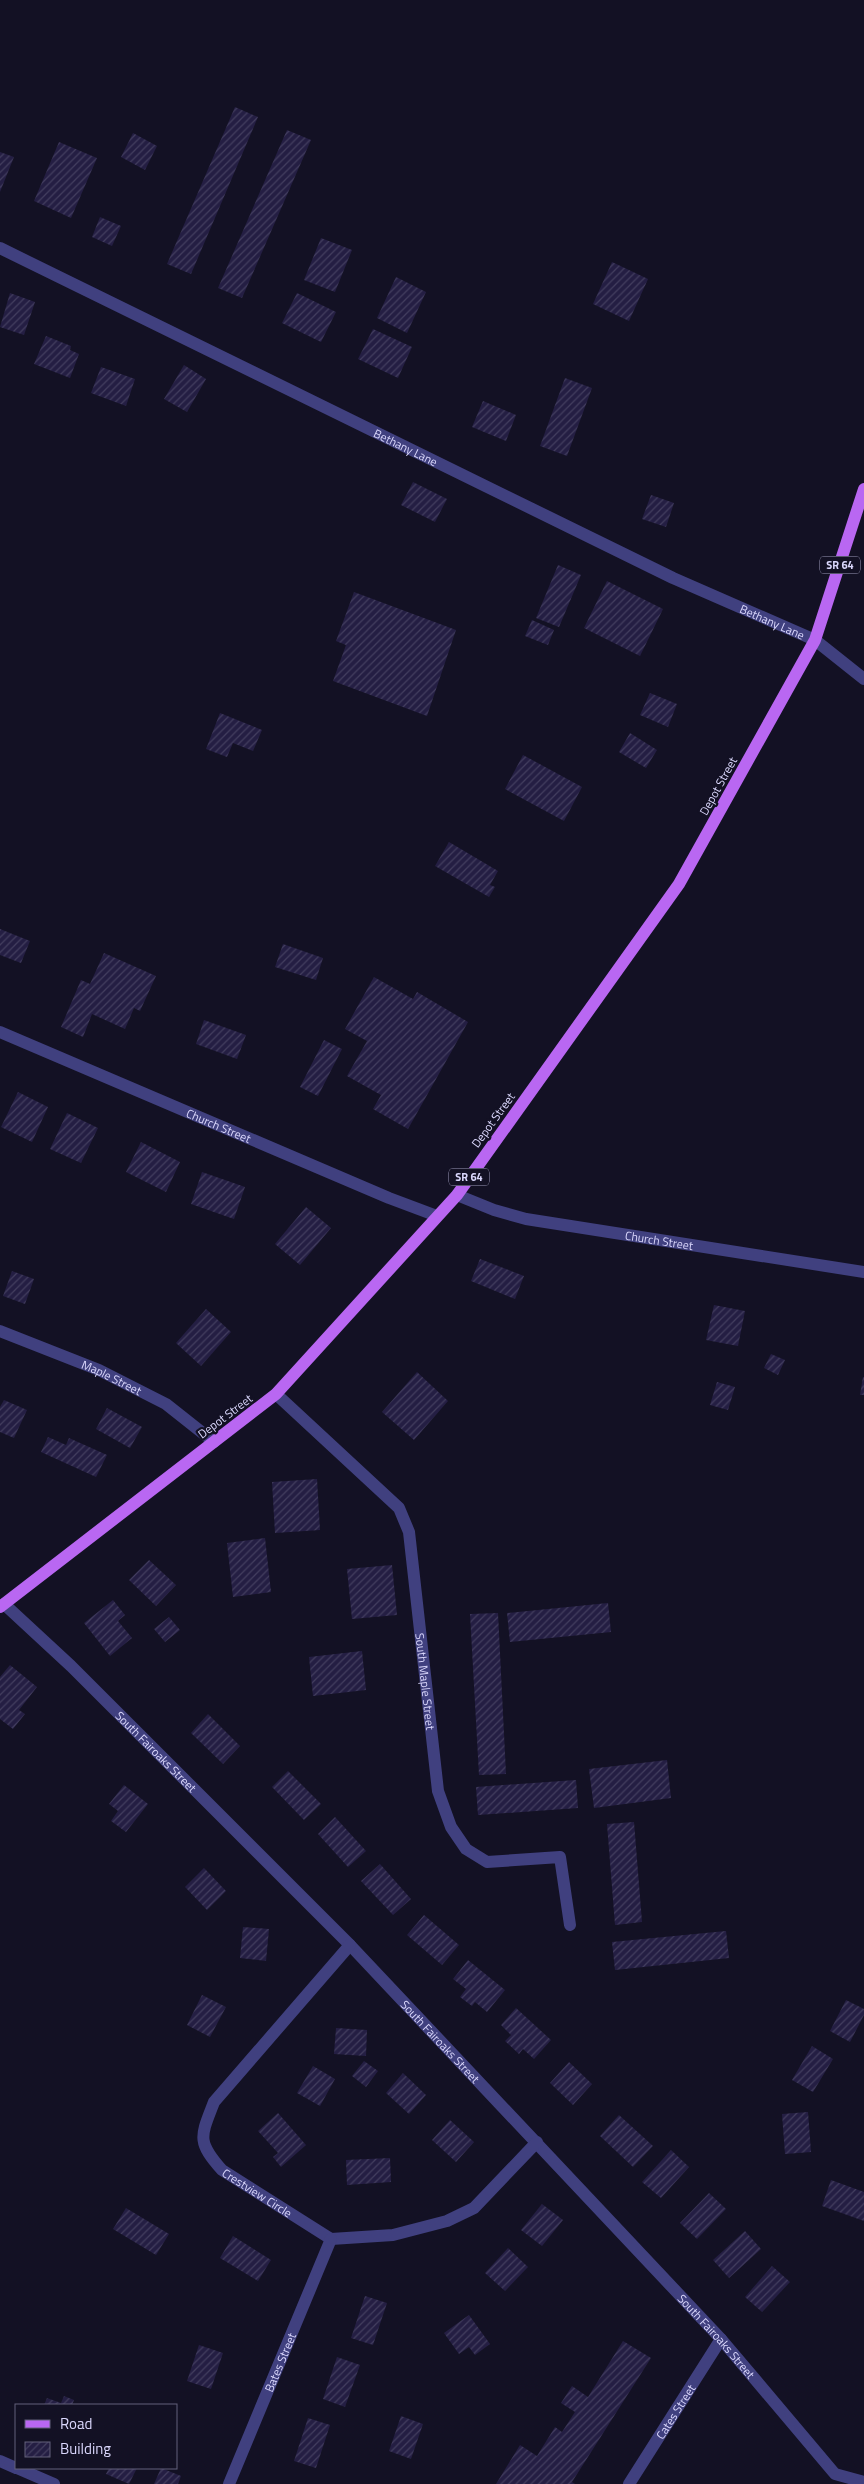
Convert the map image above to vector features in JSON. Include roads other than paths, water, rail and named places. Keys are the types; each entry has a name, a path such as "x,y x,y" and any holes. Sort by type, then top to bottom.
{"main road":[{"name":"SR 64","path":"815,640 864,490"},
{"name":"Depot Street","path":"2,1605 276,1394 457,1195 678,884 815,640"}],"street":[{"name":"Bethany Lane","path":"0,248 673,578 815,640 864,678"},
{"name":"Church Street","path":"0,1032 389,1198 437,1216"},
{"name":"Church Street","path":"457,1195 494,1210 526,1219 864,1272"},
{"name":"Maple Street","path":"0,1331 99,1370 158,1400 214,1442"},
{"name":"South Maple Street","path":"276,1394 399,1508 409,1532 438,1790 451,1827 466,1849 486,1862 560,1857 570,1925"},
{"name":"South Fairoaks Street","path":"2,1605 71,1666 350,1945 721,2339 835,2474 864,2482"},
{"name":"Crestview Circle","path":"331,2239 222,2170 209,2155 203,2143 204,2130 214,2102 350,1945"},
{"path":"331,2239 393,2235 447,2221 474,2208 537,2142"},
{"name":"Bates Street","path":"230,2484 331,2239"},
{"name":"Cates Street","path":"629,2484 721,2339"},
{"path":"0,2461 15,2468"},
{"path":"18,2469 54,2484"}]}
